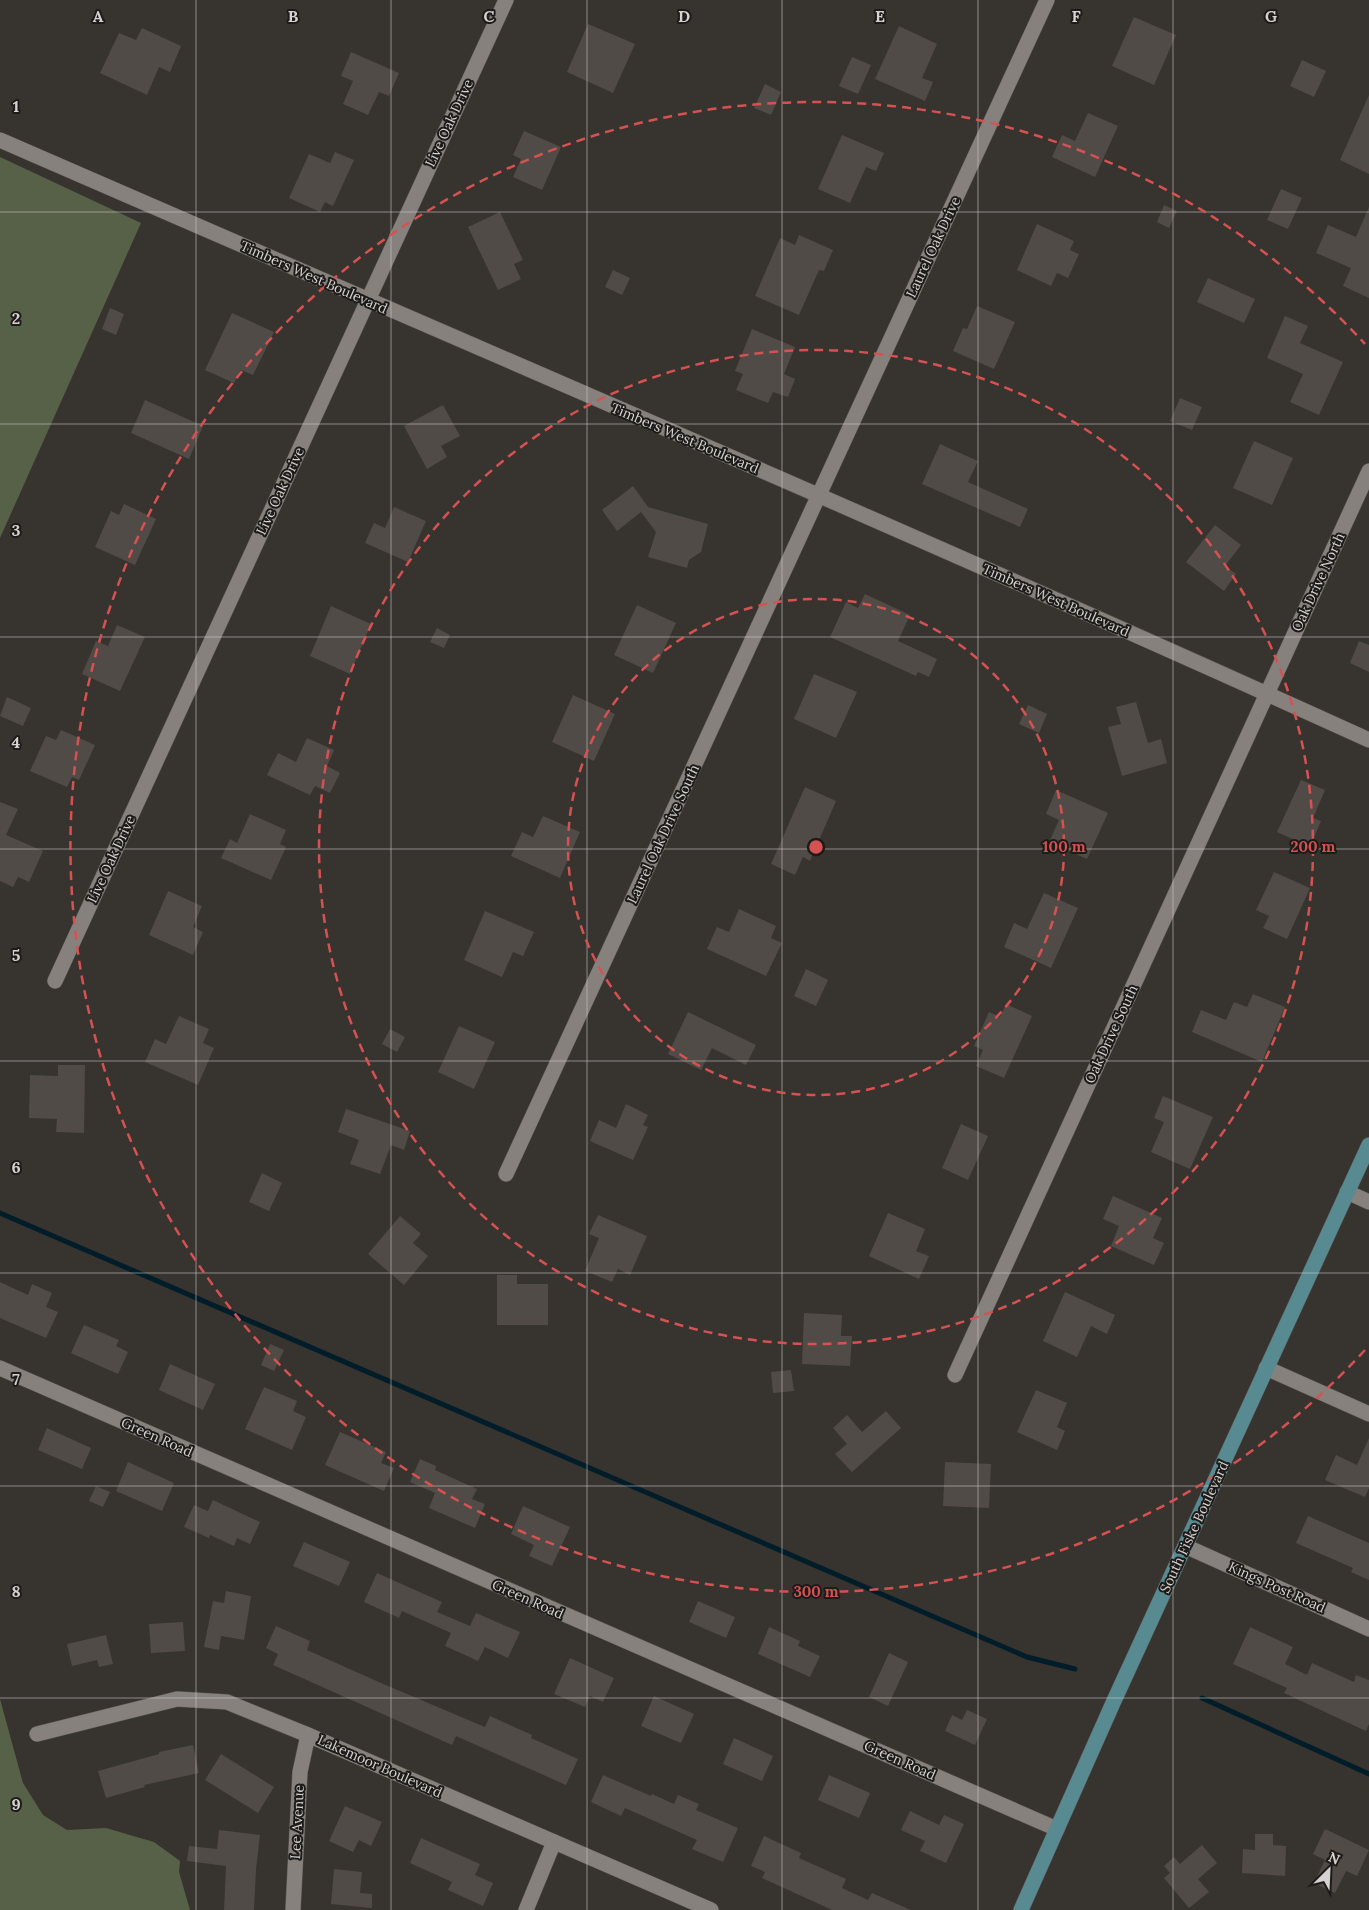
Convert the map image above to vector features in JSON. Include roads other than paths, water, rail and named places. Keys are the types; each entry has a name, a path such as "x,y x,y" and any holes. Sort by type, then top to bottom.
{"main road":[{"name":"South Fiske Boulevard","path":"1021,1910 1369,1144"}],"street":[{"name":"Live Oak Drive","path":"55,981 506,0"},
{"name":"Laurel Oak Drive","path":"819,495 1046,0"},
{"name":"Timbers West Boulevard","path":"0,140 367,301 819,495 1369,740"},
{"name":"Oak Drive North","path":"1267,694 1369,471"},
{"name":"Laurel Oak Drive South","path":"506,1174 819,495"},
{"name":"Oak Drive South","path":"955,1375 1267,694"},
{"path":"1347,1192 1369,1202"},
{"name":"Green Road","path":"0,1368 1057,1829"},
{"path":"1266,1368 1369,1414"},
{"name":"Kings Post Road","path":"1185,1546 1369,1629"},
{"name":"Lakemoor Boulevard","path":"37,1734 177,1699 227,1702 308,1735 711,1910"},
{"name":"Lee Avenue","path":"292,1910 300,1772 308,1735"},
{"path":"526,1910 554,1842"}],"waterway":[{"path":"0,1213 1027,1657 1075,1669"},
{"path":"1202,1698 1369,1774"}]}
